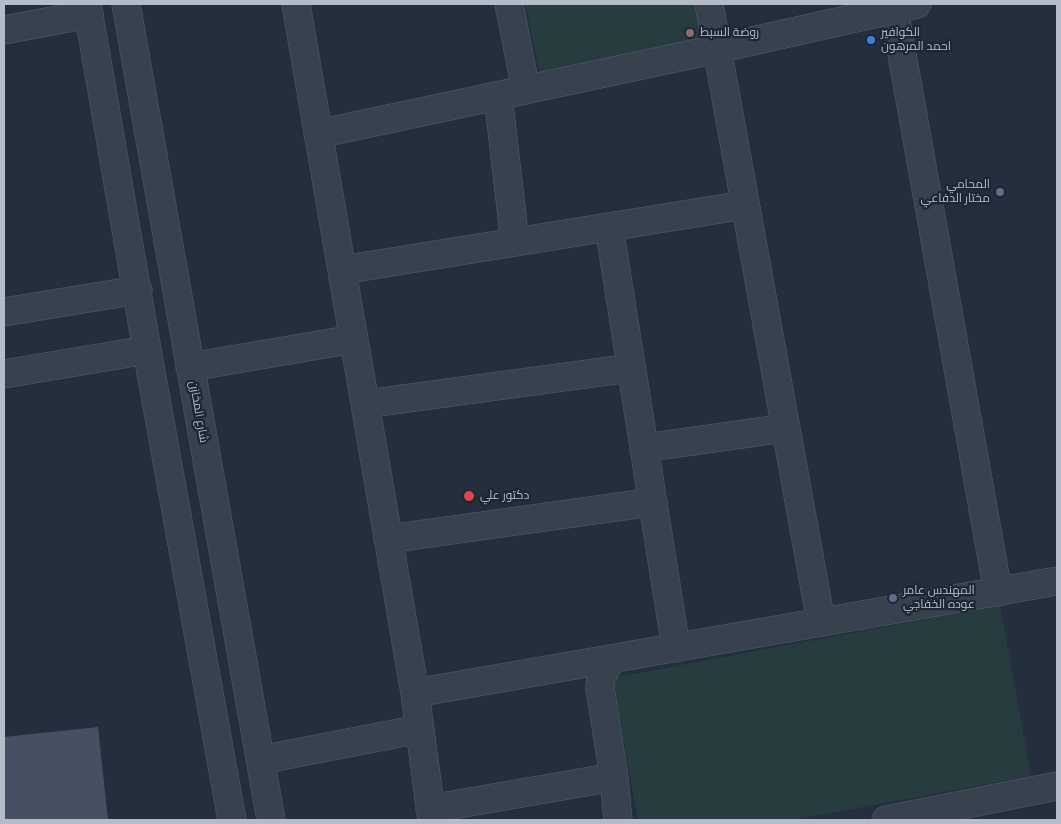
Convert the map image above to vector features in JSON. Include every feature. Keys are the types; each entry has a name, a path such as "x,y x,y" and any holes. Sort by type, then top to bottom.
{"street":[{"name":"شارع المخازن","path":"128,4 269,819"},
{"path":"296,4 415,693 431,815 614,777"},
{"path":"509,4 526,90"},
{"path":"709,4 821,622"},
{"path":"318,134 717,49 901,5 998,592"},
{"path":"4,30 88,9 147,350 232,820"},
{"path":"498,96 515,242"},
{"path":"342,270 745,205"},
{"path":"609,227 676,648"},
{"path":"4,312 138,290"},
{"path":"190,367 354,340"},
{"path":"4,374 147,350"},
{"path":"365,404 631,368"},
{"path":"644,448 786,428"},
{"path":"388,539 653,502"},
{"path":"415,693 1057,581"},
{"path":"612,659 601,677 600,688 614,777 618,820"},
{"path":"260,760 420,730"},
{"path":"886,820 944,815 1057,786"}],"green space":[{"path":"525,4 697,4 705,42 540,76"},
{"path":"1000,605 1031,776 793,820 638,820 612,678"}],"building":[{"path":"98,727 108,820 4,820 4,737"}],"place":[{"name":"روضة السبط","path":"690,33"},
{"name":"الكوافير احمد المرهون","path":"871,40"},
{"name":"المحامي مختار الدفاعي","path":"1000,192"},
{"name":"دكتور علي","path":"469,496"},
{"name":"المهندس عامر عوده الخفاجي","path":"893,598"}]}
